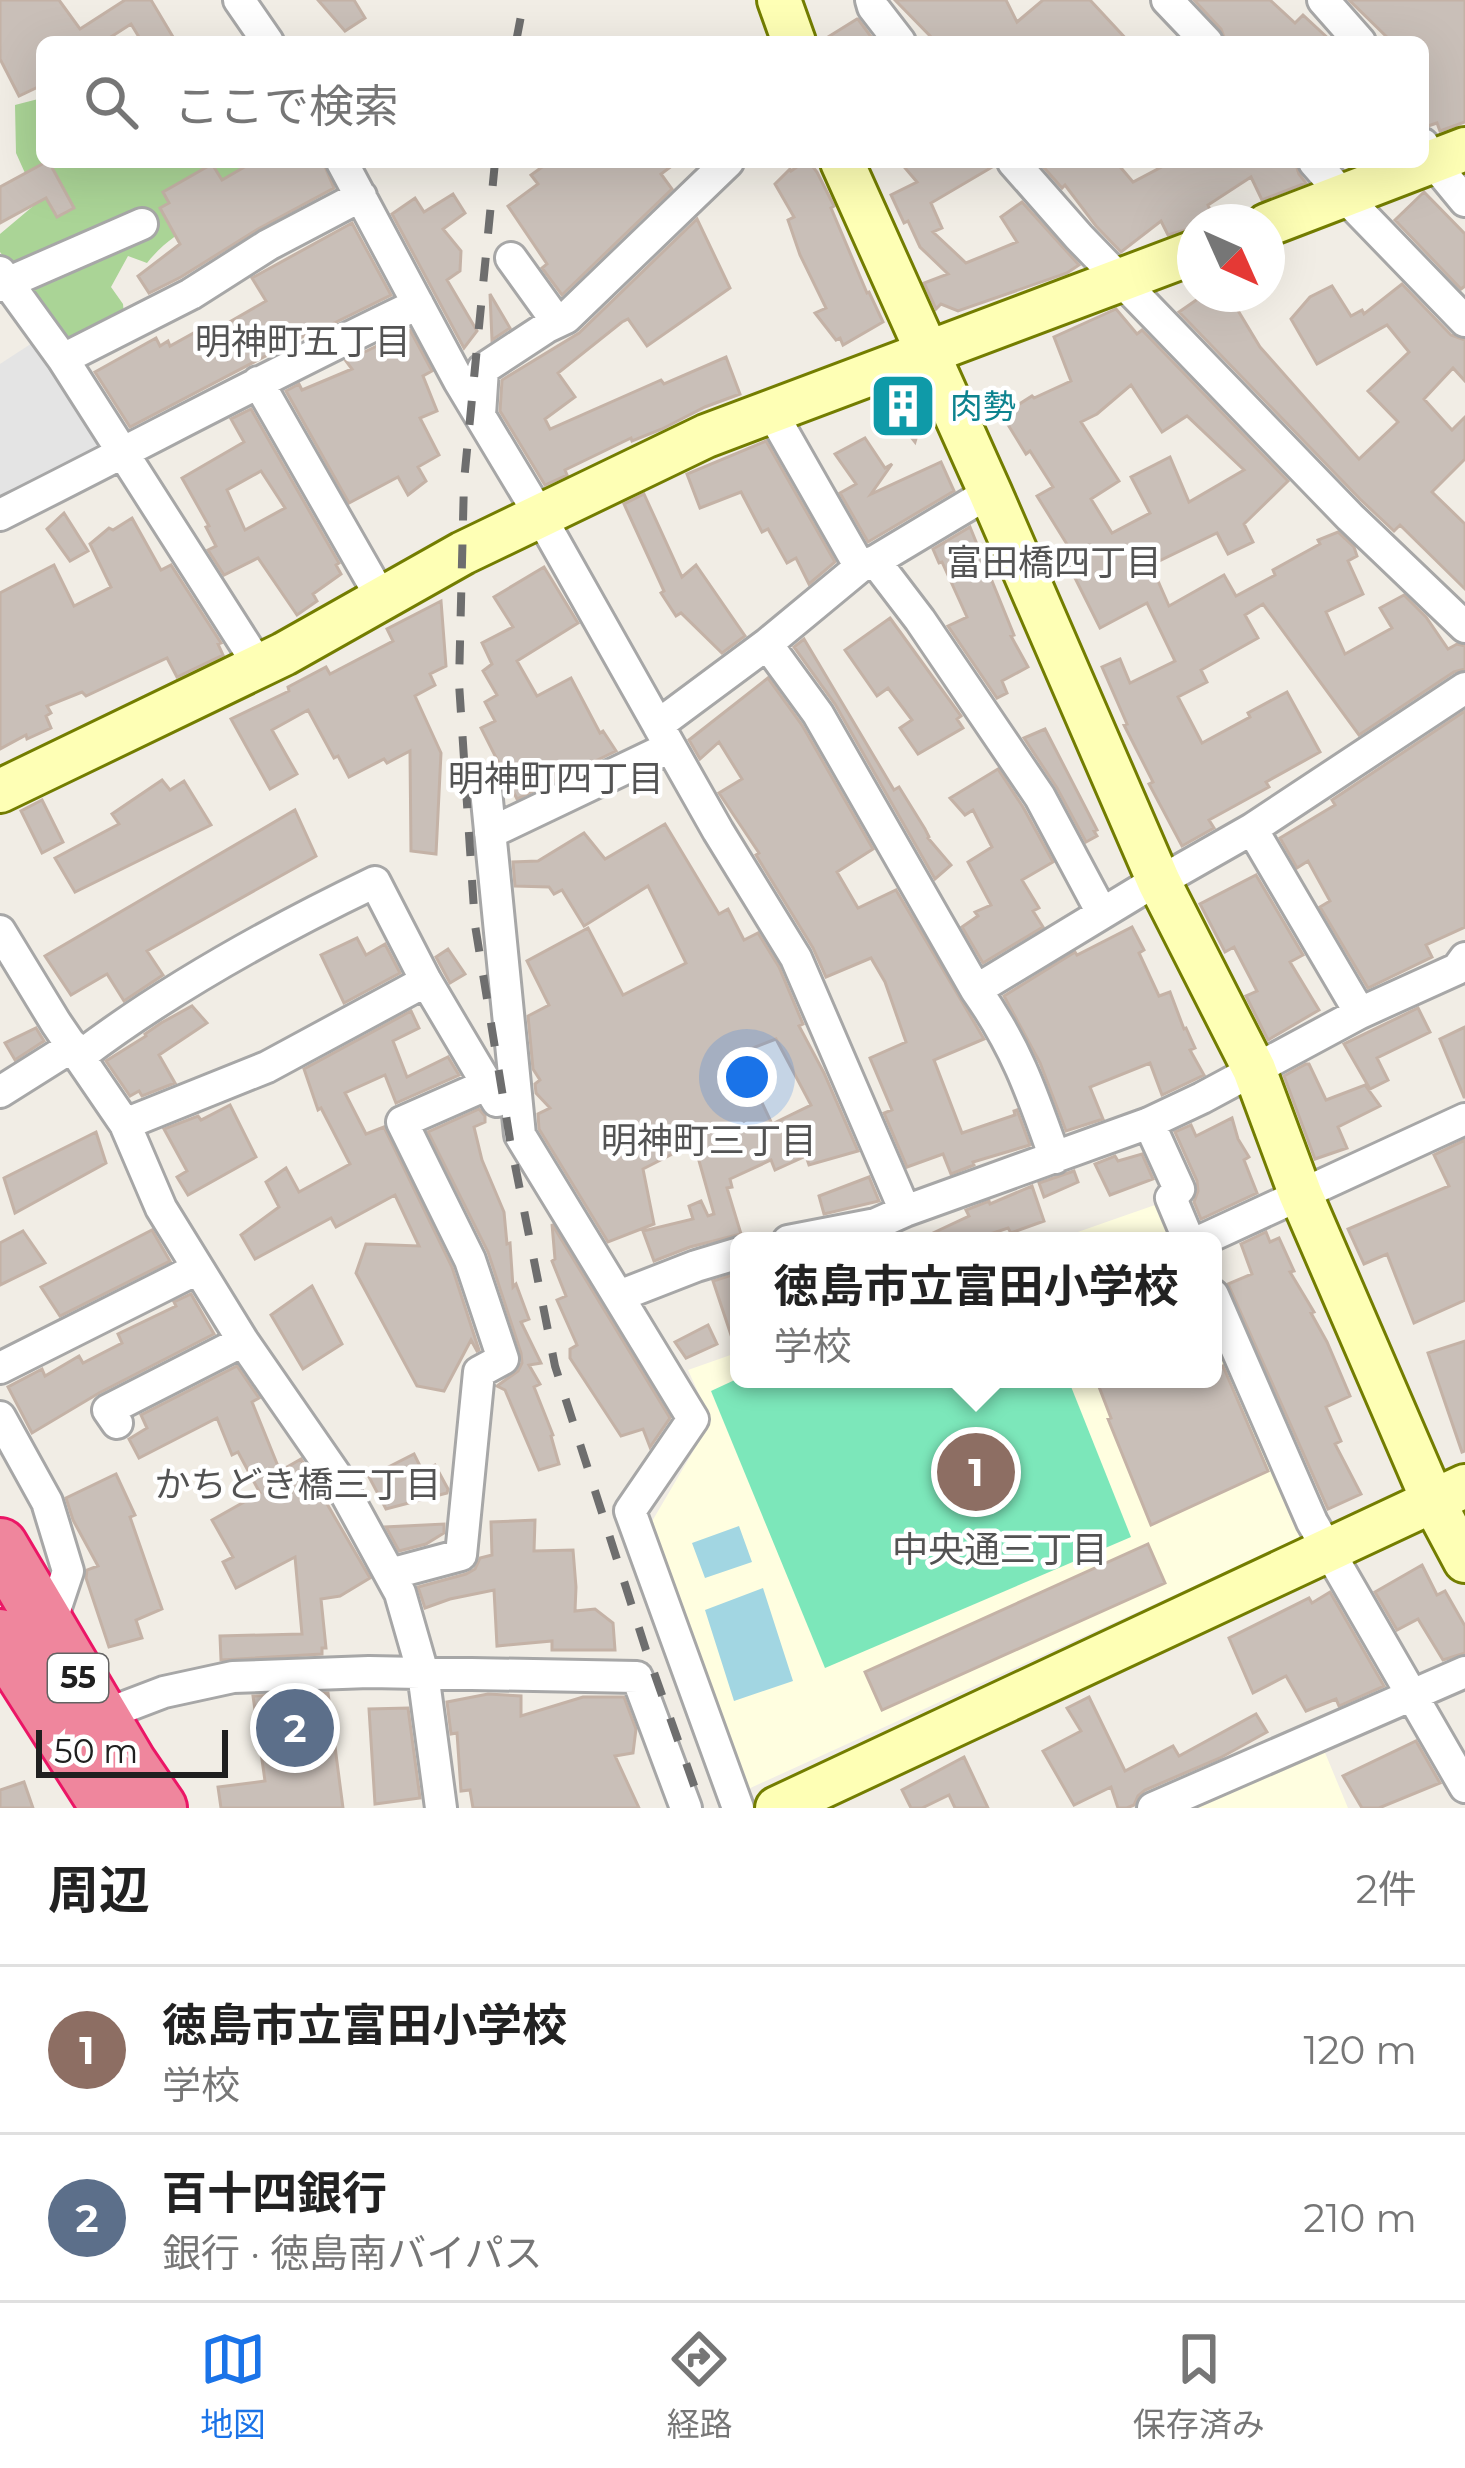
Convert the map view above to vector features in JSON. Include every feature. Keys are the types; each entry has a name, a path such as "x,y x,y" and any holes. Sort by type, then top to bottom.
{"highway":[{"name":"55","path":"0,1546 24,1633 109,1808"},
{"name":"55","path":"24,1633 101,1716 159,1808"}],"street":[{"path":"239,0 258,36"},
{"path":"779,0 792,36"},
{"path":"872,0 895,36"},
{"path":"1167,0 1201,36"},
{"path":"1323,0 1355,36"},
{"path":"1440,152 1465,201"},
{"path":"345,168 480,415 796,958 905,1211"},
{"path":"480,415 483,369 566,318 722,168"},
{"path":"845,168 1159,880 1254,1069 1300,1193 1449,1493 1465,1561"},
{"path":"1018,168 1350,517 1465,626"},
{"path":"1319,168 1461,310"},
{"path":"1285,218 1405,168"},
{"path":"63,359 191,294 268,245 361,196"},
{"path":"142,224 2,280 63,359 259,666"},
{"path":"511,258 557,322"},
{"path":"0,791 259,666 539,514 706,436 1177,259"},
{"path":"0,515 418,304"},
{"path":"258,382 382,599"},
{"path":"771,411 867,564 920,620 1040,797 1102,914"},
{"path":"490,833 664,735 867,564 990,491"},
{"path":"767,644 818,715 976,991 1003,1028 1024,1070 1055,1159"},
{"path":"976,991 1252,829 1465,688"},
{"path":"486,790 520,1135"},
{"path":"1252,829 1360,1013"},
{"path":"0,1092 107,1035 222,962 375,882 486,1085 693,1419 630,1510 738,1808"},
{"path":"0,931 125,1124 160,1208 243,1341 335,1474 400,1593 423,1673 441,1808"},
{"path":"835,1232 876,1224 1149,1123 1360,1013 1462,971"},
{"path":"125,1124 267,1067 426,981"},
{"path":"390,1574 460,1556 479,1372 503,1359 470,1260 402,1122 486,1085"},
{"path":"1219,1232 1465,1119"},
{"path":"1149,1123 1179,1189 1172,1198 1186,1232"},
{"path":"619,1296 730,1256"},
{"path":"0,1368 197,1269"},
{"path":"1222,1316 1312,1522 1465,1787"},
{"path":"117,1424 109,1410 243,1341"},
{"path":"0,1417 47,1502 68,1571 24,1633"},
{"path":"787,1806 1449,1493"},
{"path":"101,1716 164,1692 233,1677 369,1672 637,1677 686,1808"},
{"path":"1153,1808 1465,1672"}],"shaded area":[{"path":"40,338 110,449 0,504 0,364"},
{"path":"1155,1205 1167,1232 1078,1232"},
{"path":"730,1355 730,1388 1222,1388 1222,1359 1300,1538 746,1790 651,1523 711,1421 688,1370"},
{"path":"1321,1743 1348,1808 1183,1808"}],"green space":[{"path":"36,100 36,168 252,168 252,201 182,232 147,263 128,256 111,287 124,314 66,344 0,252 0,234 38,202 16,153 15,105"},
{"path":"730,1382 730,1388 1072,1388 1131,1537 825,1668 711,1391"}],"water":[{"path":"739,1526 752,1562 705,1578 692,1543"},
{"path":"763,1588 793,1681 734,1701 705,1610"}],"building":[{"path":"0,0 59,0 80,29 125,0 151,0 172,36 138,36 131,24 112,36 36,36 36,88 19,96 0,59"},
{"path":"318,0 354,0 365,18 345,31"},
{"path":"895,0 1006,0 1017,22 1043,0 1090,0 1123,36 930,36"},
{"path":"1194,0 1270,0 1295,23 1303,15 1326,36 1224,36"},
{"path":"1349,0 1465,0 1465,122 1440,131 1437,123 1429,126 1429,36 1386,36"},
{"path":"857,19 870,36 830,36"},
{"path":"36,167 52,168 74,208 57,217 46,198 0,223 0,187"},
{"path":"205,168 214,168 222,180 243,168 326,168 334,188 149,293 138,276 180,244 160,208 169,203 163,192"},
{"path":"541,168 669,168 661,174 672,189 562,295 508,206 538,184 531,175"},
{"path":"814,168 817,172 883,322 843,345 815,313 826,308 800,255 788,220 794,217 775,184 791,171"},
{"path":"905,168 991,168 931,203 942,228 933,232 966,263 1017,242 1001,217 1022,202 1079,265 958,311 941,304 936,309 924,283 948,274 920,247 891,195 917,182"},
{"path":"1044,168 1121,168 1133,182 1160,168 1297,168 1306,183 1262,200 1251,177 1210,204 1177,204 1177,232 1168,235 1161,221 1121,252 1065,185 1062,188"},
{"path":"1424,192 1465,234 1465,286 1461,289 1395,220"},
{"path":"453,194 465,213 443,229 461,251 460,271 447,280 477,331 464,348 392,214 415,198 424,212"},
{"path":"697,219 730,288 647,346 628,319 622,322 558,373 575,397 545,419 550,429 726,357 740,394 631,438 545,485 500,411 502,380 579,333"},
{"path":"352,223 391,295 130,427 95,372 156,338 160,346 168,341 170,346 208,325 212,332 266,301 252,278"},
{"path":"1402,284 1451,335 1465,340 1465,381 1453,368 1424,399 1452,430 1465,417 1465,459 1432,492 1465,524 1465,589 1400,525 1394,531 1360,499 1179,312 1239,312 1260,347 1359,459 1398,422 1368,391 1409,352 1387,325 1317,364 1291,319 1310,297 1332,286 1351,316 1362,310 1364,314"},
{"path":"490,294 510,328 492,340"},
{"path":"1116,309 1288,481 1244,524 1253,542 1228,554 1217,533 1151,565 1169,606 1224,575 1236,596 1275,575 1273,570 1320,544 1318,540 1338,532 1354,547 1357,556 1348,561 1363,594 1326,612 1345,654 1392,628 1380,608 1404,595 1448,649 1465,646 1465,669 1359,735 1263,604 1245,615 1258,638 1201,670 1207,682 1178,697 1202,743 1287,692 1320,752 1209,820 1214,828 1182,846 1149,784 1153,782 1102,667 1120,659 1130,683 1175,661 1147,603 1100,628 1069,566 1078,562 1037,496 1053,487 1002,415 1032,396 1071,381 1054,337","holes":["1131,385 1162,432 1187,416 1244,470 1189,502 1170,457 1131,477 1150,513 1112,533 1091,499 1119,481 1081,422"]},
{"path":"410,330 432,371 423,376 437,411 420,418 439,455 418,467 426,481 408,495 398,477 349,503 286,391 299,384 302,390 352,369 346,361"},
{"name":"肉勢","path":"904,389 923,415 915,442 880,398"},
{"path":"251,409 339,563 341,574 313,594 317,601 297,615 258,558 224,575 208,550 216,546 209,526 182,478 244,442 231,419","holes":["261,471 285,508 245,530 227,490"]},
{"path":"865,438 885,468 892,464 871,494 941,462 954,491 868,542 840,493 856,484 835,454"},
{"path":"766,441 835,562 809,584 796,558 787,563 768,529 762,532 741,492 700,508 687,474"},
{"path":"644,494 682,577 696,565 745,636 722,653 681,613 676,616 661,593 624,504"},
{"path":"64,513 88,551 70,561 47,529"},
{"path":"132,518 161,570 171,565 221,643 223,655 177,677 167,658 86,696 82,692 47,706 51,728 0,749 0,593 54,565 74,606 111,587 90,544 109,528"},
{"path":"970,527 1011,636 1028,667 1002,681 1007,693 997,698 948,626 967,617 933,549"},
{"path":"544,567 578,623 517,661 537,696 571,678 600,733 616,751 517,799 481,728 495,721 485,702 497,695 483,671 492,664 482,643 513,627 494,597"},
{"path":"441,601 446,666 430,674 435,685 415,696 441,753 436,854 411,851 410,751 349,777 308,710 272,730 297,774 270,789 231,719 326,667 330,674 393,641 387,629"},
{"path":"890,618 961,716 957,719 963,728 918,754 900,728 912,720 888,688 877,696 845,650"},
{"path":"804,639 894,790 899,787 928,838 951,865 935,879 835,704 794,647"},
{"path":"768,678 802,725 873,849 837,872 858,908 896,890 984,1039 934,1060 962,1133 1015,1115 1017,1110 1030,1145 973,1162 951,1174 943,1154 907,1167 884,1113 892,1110 870,1058 906,1042 885,982 871,958 826,977 759,853 719,793 742,779 719,742 700,759 689,740"},
{"path":"1465,711 1465,927 1426,945 1432,957 1368,988 1320,907 1330,901 1308,861 1297,868 1280,838 1335,805 1332,800"},
{"path":"1045,729 1097,830 1097,836 1086,842 1024,738"},
{"path":"998,769 1053,862 1022,880 1039,908 1033,911 1043,927 983,963 962,927 978,916 975,912 991,905 968,862 992,847 973,810 965,815 950,798"},
{"path":"162,780 170,790 184,781 211,825 75,892 55,858 119,824 112,814"},
{"path":"42,800 63,842 42,853 21,811"},
{"path":"295,810 316,856 147,951 163,975 124,1001 107,974 71,995 45,956"},
{"path":"665,824 719,914 728,909 744,940 758,933 779,967 803,1024 799,1026 858,1151 809,1165 806,1156 775,1170 771,1160 730,1179 732,1187 727,1188 740,1232 654,1261 643,1231 693,1219 689,1206 701,1201 708,1216 714,1214 694,1143 643,1169 654,1224 608,1242 539,1129 538,1114 550,1108 536,1093 535,1084 540,1080 533,1069 528,1016 549,1005 527,961 588,928 623,995 686,963 648,886 584,926 562,890 554,894 549,887 515,886 513,862 538,861 584,833 605,859","holes":["776,1039 811,1105 772,1124 756,1090 745,1094 727,1058"]},
{"path":"1256,875 1303,955 1290,962 1319,1010 1268,1040 1246,996 1257,991 1234,947 1225,952 1200,904"},
{"path":"1132,927 1159,996 1170,992 1204,1075 1162,1095 1150,1063 1090,1087 1103,1119 1066,1131 1040,1063 1004,996 1075,952"},
{"path":"357,938 366,955 385,944 400,973 344,1003 321,955"},
{"path":"448,949 465,974 450,983 436,957"},
{"path":"192,1006 207,1023 159,1055 175,1083 130,1096 106,1061"},
{"path":"1418,1008 1430,1032 1377,1058 1388,1080 1370,1089 1344,1044"},
{"path":"411,1011 419,1028 393,1041 407,1077 448,1057 459,1075 396,1103 385,1075 345,1093 366,1134 384,1127 452,1267 479,1350 471,1340 444,1391 417,1386 356,1273 366,1244 419,1246 395,1195 336,1227 331,1218 255,1259 241,1235 279,1207 266,1182 286,1168 299,1192 350,1164 321,1108 318,1110 304,1069"},
{"path":"1465,1027 1465,1097 1464,1097 1440,1039"},
{"path":"36,1028 44,1041 15,1060 5,1043"},
{"path":"1306,1064 1326,1100 1365,1085 1380,1106 1338,1127 1347,1148 1315,1159 1284,1076"},
{"path":"230,1105 256,1157 188,1195 177,1177 187,1171 164,1129 198,1116 201,1120"},
{"path":"479,1109 485,1122 474,1127 504,1212 513,1287 516,1284 529,1319 521,1322 541,1363 529,1365 540,1384 534,1387 559,1464 539,1470 505,1390 497,1386 522,1363 488,1252 428,1132"},
{"path":"1232,1118 1249,1157 1244,1160 1257,1193 1201,1219 1194,1202 1197,1181 1175,1132 1191,1125 1196,1136"},
{"path":"96,1132 106,1163 15,1213 4,1178"},
{"path":"1465,1140 1465,1300 1414,1323 1387,1254 1364,1264 1348,1229 1449,1186 1434,1155"},
{"path":"1142,1154 1153,1179 1110,1195 1095,1164 1115,1156 1118,1161"},
{"path":"1074,1171 1078,1182 1044,1197 1039,1183"},
{"path":"869,1177 879,1201 824,1214 819,1196"},
{"path":"1032,1186 1044,1221 1014,1232 1008,1228 935,1232 969,1216 966,1210"},
{"path":"552,1224 670,1418 650,1447 643,1429 621,1436 570,1358 570,1349 577,1345 557,1300 566,1296 552,1261"},
{"path":"152,1230 170,1261 60,1316 41,1287"},
{"path":"23,1231 45,1263 0,1285 0,1243"},
{"path":"1266,1232 1270,1242 1279,1238 1294,1271 1290,1272 1314,1312 1350,1396 1326,1407 1341,1441 1335,1444 1361,1494 1328,1509 1228,1284 1252,1274 1241,1244"},
{"path":"730,1276 730,1332 713,1281"},
{"path":"312,1286 342,1344 303,1369 271,1315"},
{"path":"191,1294 214,1334 32,1433 8,1387 42,1369 45,1376 79,1356 83,1363 122,1343 118,1334"},
{"path":"708,1325 717,1344 686,1358 675,1342"},
{"path":"1465,1341 1465,1451 1462,1452 1428,1353"},
{"path":"237,1366 259,1398 252,1402 280,1471 301,1459 370,1578 340,1596 321,1599 326,1648 322,1654 221,1660 220,1636 302,1634 295,1557 236,1588 223,1562 233,1557 212,1520 260,1493 238,1452 232,1455 217,1418 139,1458 129,1439 147,1428 141,1415"},
{"path":"1222,1366 1268,1471 1151,1525 1099,1388 1222,1388"},
{"path":"414,1454 423,1472 435,1465 447,1493 386,1509 369,1477"},
{"path":"116,1474 135,1515 130,1517 162,1609 136,1620 142,1638 109,1647 86,1578 87,1570 98,1566 66,1498"},
{"path":"535,1520 534,1551 573,1550 575,1611 595,1609 613,1623 615,1650 552,1650 552,1641 497,1646 494,1590 425,1608 418,1587 466,1574 480,1558 492,1555 491,1522"},
{"path":"444,1524 444,1533 426,1544 399,1551 386,1527"},
{"path":"1148,1544 1165,1583 882,1710 865,1672"},
{"path":"1422,1565 1437,1595 1445,1591 1465,1626 1465,1653 1443,1660 1418,1619 1397,1630 1375,1592"},
{"path":"1330,1592 1384,1686 1339,1706 1336,1699 1306,1711 1286,1676 1253,1693 1229,1638"},
{"path":"328,1693 343,1808 221,1808 218,1787 265,1781 253,1696"},
{"path":"488,1694 521,1696 521,1716 583,1697 624,1697 636,1729 633,1753 615,1756 639,1808 473,1808 470,1790 461,1791 457,1733 451,1734 447,1702"},
{"path":"1089,1697 1125,1771 1173,1746 1179,1756 1256,1714 1267,1732 1145,1790 1127,1808 1118,1808 1111,1787 1074,1805 1043,1751 1081,1731 1067,1708"},
{"path":"408,1708 420,1798 375,1804 369,1709"},
{"path":"1416,1741 1440,1783 1379,1808 1362,1808 1343,1776"},
{"path":"964,1757 988,1808 955,1808 949,1795 911,1808 902,1790"},
{"path":"24,1782 33,1808 0,1808 0,1790"}],"railway":[{"path":"517,36 524,0"},
{"path":"494,168 464,481 459,683 475,925 510,1140 555,1366 702,1808"}],"place":[{"name":"肉勢","path":"903,406"},
{"name":"徳島市立富田小学校","path":"976,1472"},
{"name":"百十四銀行","path":"295,1728"}],"district":[{"name":"明神町五丁目","path":"303,341"},
{"name":"富田橋四丁目","path":"1054,562"},
{"name":"明神町四丁目","path":"556,778"},
{"name":"明神町三丁目","path":"709,1140"},
{"name":"かちどき橋三丁目","path":"298,1484"},
{"name":"中央通三丁目","path":"1000,1549"}]}
